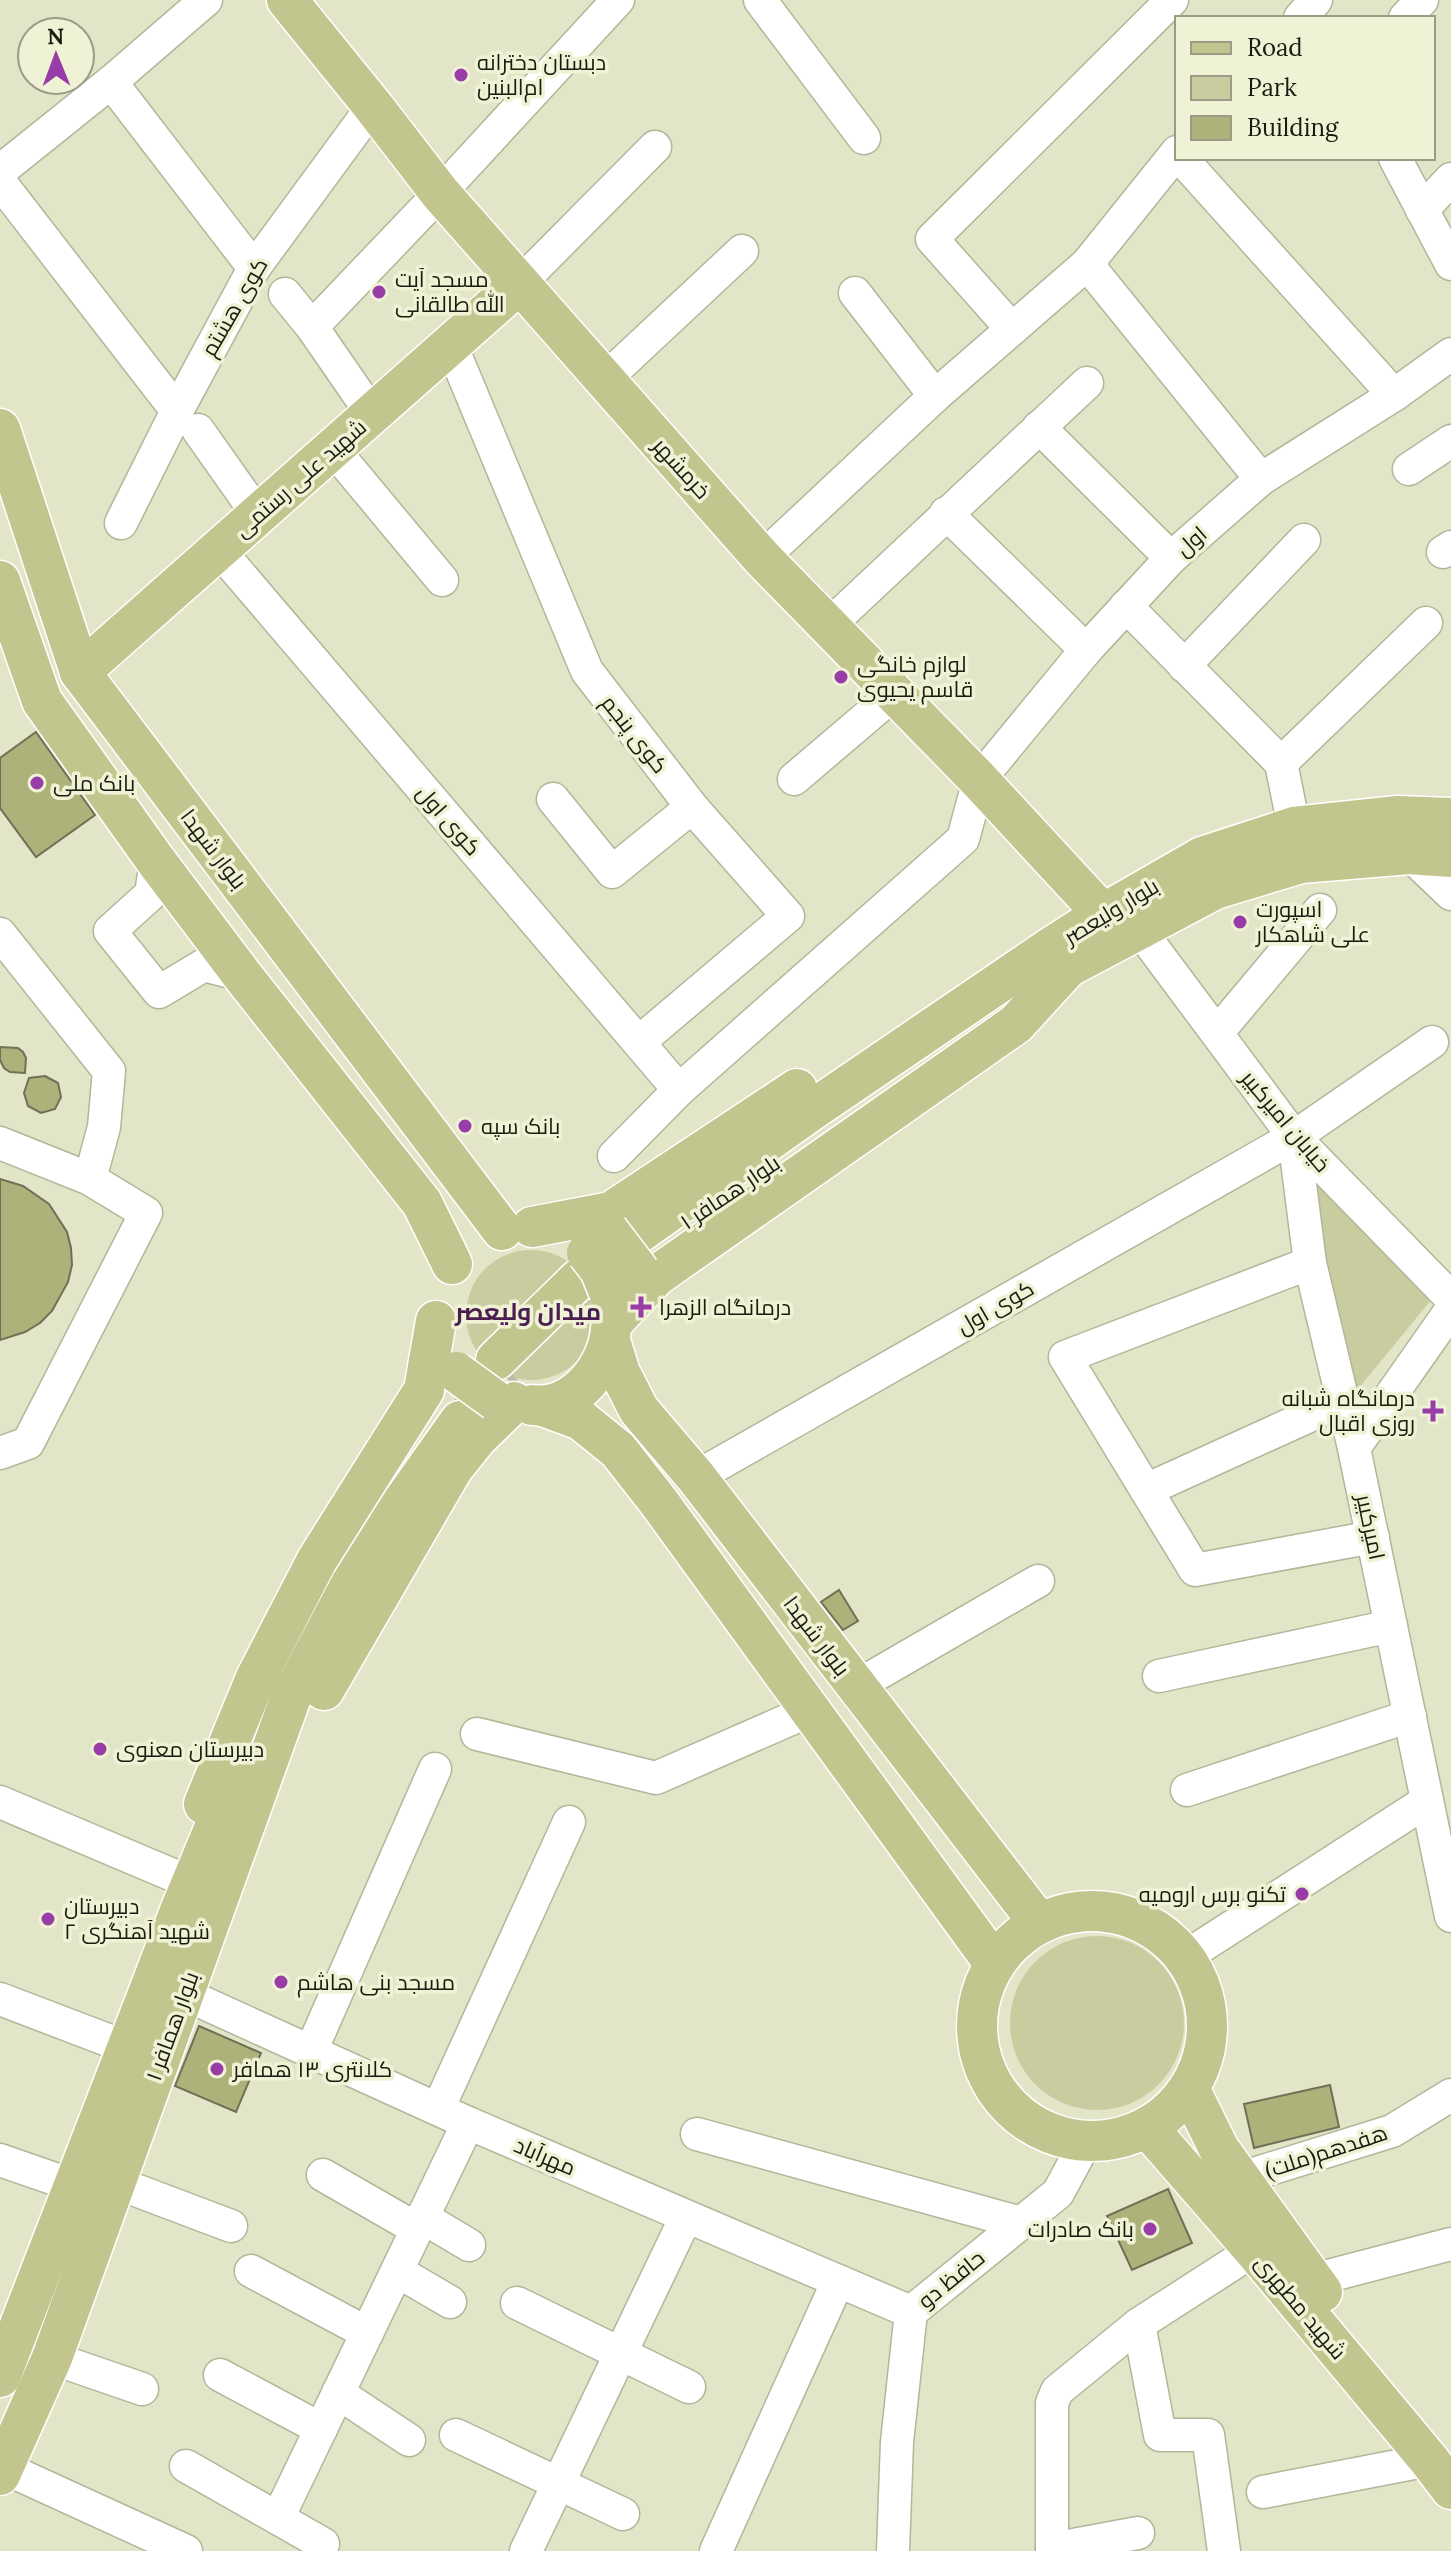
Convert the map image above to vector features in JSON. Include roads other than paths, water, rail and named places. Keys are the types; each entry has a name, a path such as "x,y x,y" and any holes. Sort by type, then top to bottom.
{"main road":[{"name":"خرمشهر","path":"287,0 440,193 762,558 979,780 1103,914"},
{"name":"شهید علی رستمی","path":"80,672 519,284"},
{"name":"بلوار شهدا","path":"0,429 8,482 80,672 517,1229"},
{"path":"0,581 42,701 242,975 422,1203 452,1264"},
{"name":"بلوار ولیعصر","path":"819,1119 1061,956 1103,914 1202,857 1294,827 1398,816 1451,818"},
{"name":"بلوار ولیعصر","path":"1061,956 1139,929 1215,889 1301,863 1409,854 1451,857"},
{"path":"613,1273 1016,1024 1061,956"},
{"path":"188,1903 256,1678 317,1560 479,1399 557,1403 575,1395 589,1381 613,1273 978,968 1061,956"},
{"name":"بلوار همافر ۱","path":"0,2377 126,2047 188,1903 351,1584 404,1500 479,1399 613,1273 819,1119"},
{"path":"613,1273 559,1234 517,1229 474,1242 452,1264 439,1291 436,1321 443,1350 479,1399 581,1420 618,1450 994,1963"},
{"name":"بلوار شهدا","path":"613,1273 620,1373 639,1410 696,1477 1039,1923"},
{"name":"بلوار همافر ۱","path":"1,2470 16,2398 52,2358 117,2183 182,1993 188,1903"},
{"path":"1097,1911 1127,1916 1154,1929 1185,1957 1195,1972 1205,2001 1207,2031 1202,2061 1189,2088 1163,2116 1147,2127 1117,2138 1086,2141 1056,2136 1028,2123 1005,2103 988,2078 978,2050 976,2019 981,1990 994,1963 1014,1940 1039,1923 1067,1913 1097,1911"},
{"name":"شهید مطهری","path":"1189,2088 1219,2149 1444,2469"},
{"name":"شهید مطهری","path":"1147,2127 1444,2469"}],"street":[{"path":"0,171 111,82 206,0"},
{"path":"312,327 618,0"},
{"path":"760,0 864,138"},
{"path":"1012,329 932,239 1172,0"},
{"path":"1302,16 1316,0"},
{"path":"1407,16 1422,0"},
{"path":"111,82 254,268"},
{"name":"کوی هشتم","path":"121,523 187,420 254,268 373,106"},
{"path":"519,284 655,147"},
{"path":"762,558 935,396 1087,264 1175,158"},
{"path":"1183,160 1394,395"},
{"path":"1396,160 1451,264"},
{"path":"1422,210 1451,179"},
{"path":"0,182 258,515"},
{"path":"604,380 742,251"},
{"path":"1087,264 1261,479"},
{"path":"855,293 935,396"},
{"path":"285,294 312,327 372,414"},
{"name":"کوی پنجم","path":"451,345 587,671 692,807 788,916 639,1042"},
{"name":"اول","path":"979,780 1086,650 1171,558 1261,479 1394,395 1451,354"},
{"path":"827,627 1087,383"},
{"path":"1039,427 1171,558"},
{"path":"1409,469 1451,441"},
{"path":"333,449 442,580"},
{"path":"946,513 1086,650"},
{"path":"1184,666 1304,540"},
{"name":"کوی اول","path":"219,550 679,1090"},
{"path":"1126,606 1281,763 1294,827"},
{"path":"1281,763 1426,623"},
{"path":"794,779 895,693"},
{"path":"614,1156 679,1090 963,839 979,780"},
{"path":"553,799 612,872 692,807"},
{"path":"1409,854 1451,894"},
{"path":"156,861 151,894 110,931 159,992 204,965 242,975"},
{"path":"1217,1033 1320,910"},
{"name":"خیابان امیرکبیر","path":"1139,929 1294,1137 1451,1298"},
{"path":"0,934 109,1071 104,1127 90,1179"},
{"name":"کوی اول","path":"696,1477 1294,1137 1432,1042"},
{"name":"امیرکبیر","path":"1294,1137 1310,1263 1354,1448 1427,1801 1443,1830 1451,1916"},
{"path":"0,1143 90,1179 146,1213 28,1443 0,1453"},
{"path":"1310,1263 1065,1357 1195,1570 1373,1537"},
{"path":"1354,1448 1451,1310"},
{"path":"1146,1490 1342,1401"},
{"path":"855,1687 1038,1581"},
{"path":"1159,1676 1391,1626"},
{"path":"477,1734 656,1778 811,1710"},
{"path":"1187,1790 1410,1716"},
{"path":"311,2051 435,1769"},
{"path":"1185,1957 1427,1801"},
{"path":"0,1802 188,1903"},
{"path":"438,2109 569,1822"},
{"name":"مهرآباد","path":"182,1993 468,2123 911,2312"},
{"path":"0,1999 126,2047"},
{"name":"هفدهم(ملت)","path":"1241,2178 1392,2131 1451,2095"},
{"path":"278,2518 468,2123"},
{"path":"697,2134 1021,2223"},
{"name":"حافظ دو","path":"893,2551 897,2442 911,2312 1058,2193 1086,2141"},
{"path":"0,2160 75,2186"},
{"path":"323,2175 469,2245"},
{"path":"117,2183 231,2226"},
{"path":"526,2551 686,2217"},
{"path":"1313,2280 1451,2244"},
{"path":"1138,2533 1052,2550 1052,2403 1057,2391 1139,2324 1254,2250"},
{"path":"251,2271 367,2333"},
{"path":"397,2271 450,2302"},
{"path":"716,2551 838,2281"},
{"path":"517,2303 689,2387"},
{"path":"1139,2324 1160,2435 1208,2435 1224,2551"},
{"path":"52,2358 142,2389"},
{"path":"220,2375 321,2429"},
{"path":"338,2393 409,2440"},
{"path":"456,2435 623,2514"},
{"path":"186,2466 323,2544"},
{"path":"1263,2492 1444,2469"},
{"path":"1,2470 186,2551"}],"tunnel":[{"path":"463,1419 512,1374"}],"place":[{"name":"دبستان دخترانه ام‌البنین","path":"461,75"},
{"name":"مسجد آیت الله طالقانی","path":"379,292"},
{"name":"لوازم خانگی قاسم یحیوی","path":"841,677"},
{"name":"بانک ملی","path":"37,783"},
{"name":"اسپورت علی شاهکار","path":"1240,922"},
{"name":"بانک سپه","path":"465,1126"},
{"name":"درمانگاه الزهرا","path":"641,1307"},
{"name":"درمانگاه شبانه روزی اقبال","path":"1433,1411"},
{"name":"دبیرستان معنوی","path":"100,1749"},
{"name":"تکنو برس ارومیه","path":"1302,1894"},
{"name":"دبیرستان شهید آهنگری ۲","path":"48,1919"},
{"name":"مسجد بنی هاشم","path":"281,1982"},
{"name":"کلانتری ۱۳ همافر","path":"217,2069"},
{"name":"بانک صادرات","path":"1150,2229"}],"district":[{"name":"میدان ولیعصر","path":"528,1312"}]}
